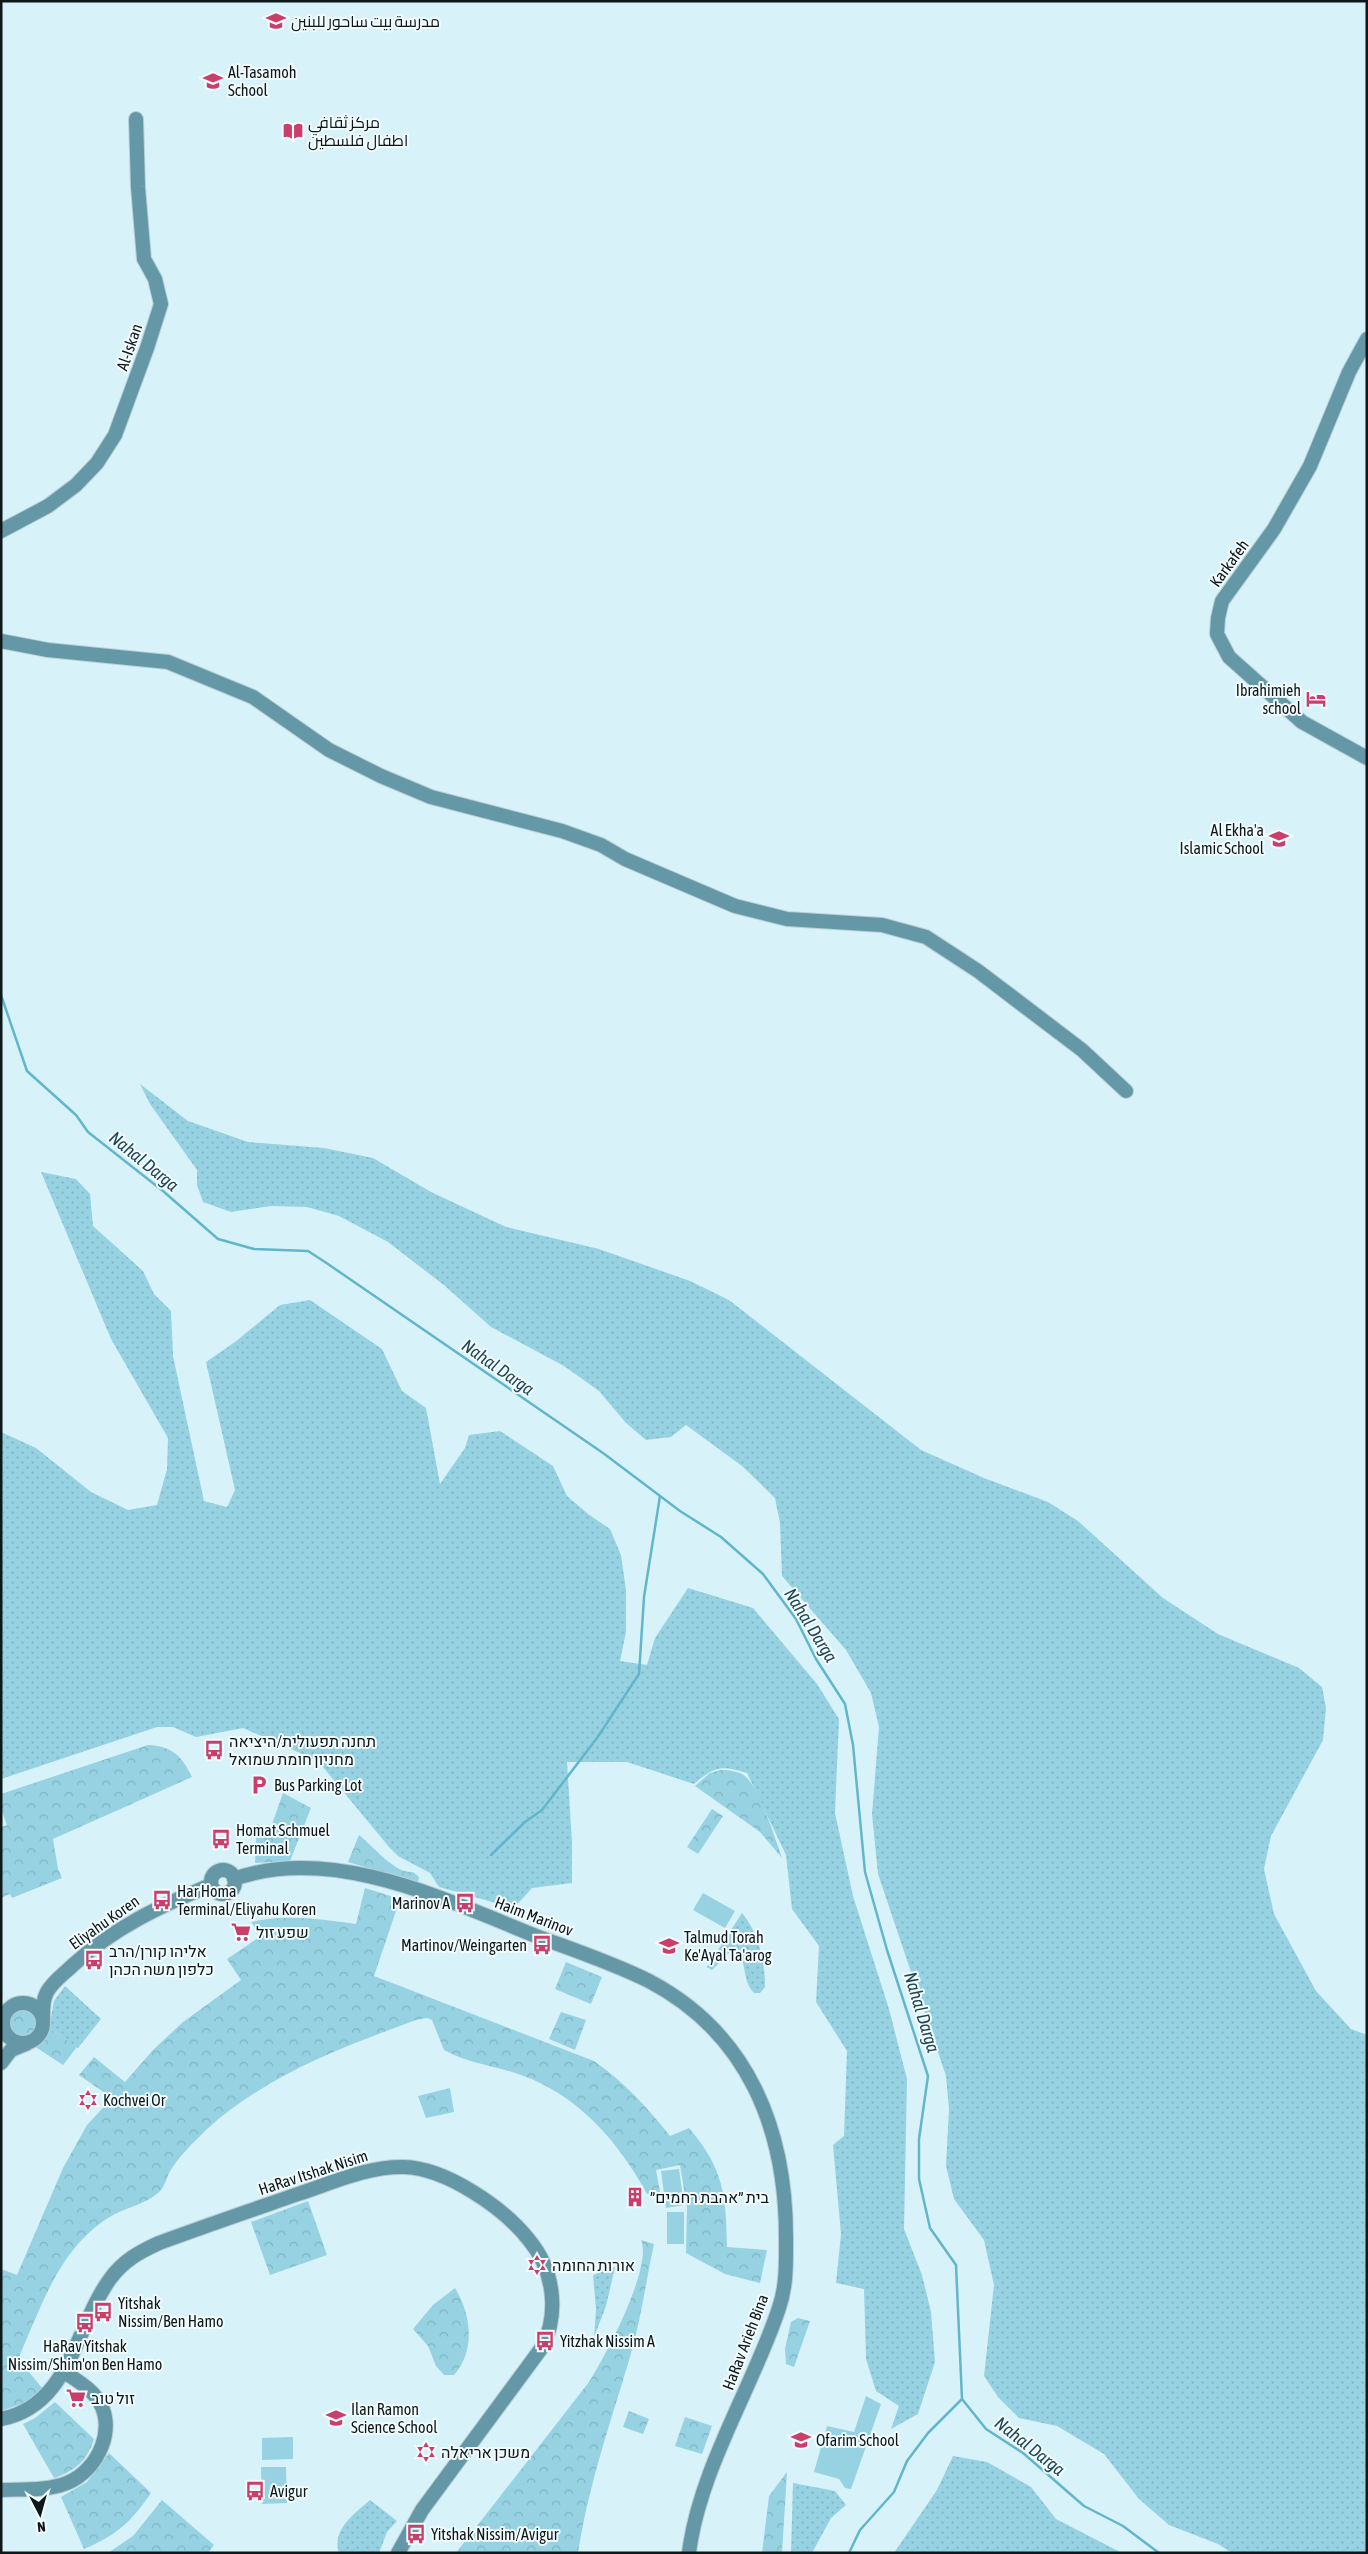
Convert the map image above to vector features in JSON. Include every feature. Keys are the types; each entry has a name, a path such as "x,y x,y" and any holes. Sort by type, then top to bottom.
{"street":[{"name":"Al-Iskan","path":"1,531 48,506 76,485 97,463 116,435 147,348 161,304 155,279 144,260 138,187 136,119"},
{"name":"Karkafeh","path":"1367,339 1349,372 1310,466 1274,529 1222,601 1217,634 1228,657 1302,722 1367,758"},
{"path":"1,641 48,650 168,662 253,697 329,750 381,776 431,797 562,831 593,842 625,859 735,906 786,919 882,925 926,936 978,971 1082,1050 1126,1091"},
{"name":"Haim Marinov","path":"234,1879 292,1869 340,1870 362,1874 418,1891 638,1975 677,1998 723,2038 746,2069 762,2107"},
{"name":"Eliyahu Koren","path":"43,2022 44,1999 52,1986 79,1960 129,1923 156,1908 211,1885 212,1876 220,1871 228,1872 234,1879"},
{"name":"Eliyahu Koren","path":"19,2004 52,1986"},
{"path":"1,2002 34,2007 43,2022 39,2035 17,2046 1,2063"},
{"path":"19,2004 8,2010 2,2027 13,2041 28,2042"},
{"name":"HaRav Arieh Bina","path":"690,2553 691,2538 702,2498 773,2324 784,2287 784,2192 775,2142 762,2107"},
{"name":"HaRav Itshak Nisim","path":"1,2419 19,2414 36,2405 49,2393 63,2371 109,2280 124,2262 145,2249 339,2180 369,2172 406,2167 432,2172 504,2214 535,2247 550,2284 552,2315 549,2333 542,2346 422,2510 398,2553"},
{"path":"1,2490 38,2489 66,2484 82,2474 102,2448 106,2428 100,2402 91,2391 63,2371"}],"green space":[{"path":"140,1084 188,1121 248,1142 324,1148 373,1158 431,1192 506,1227 599,1249 690,1281 729,1300 921,1450 984,1478 1048,1502 1078,1521 1163,1598 1218,1634 1299,1668 1322,1687 1326,1708 1323,1740 1271,1836 1264,1869 1274,1914 1316,1991 1351,2029 1367,2035 1367,2553 1232,2553 1218,2544 1169,2525 1139,2499 1104,2454 1057,2426 1019,2418 998,2397 984,2376 994,2285 984,2240 954,2199 946,2166 949,2109 946,2076 878,1874 872,1814 879,1727 871,1693 846,1650 782,1576 780,1523 775,1498 742,1466 686,1425 671,1437 646,1440 626,1423 599,1391 564,1366 491,1327 445,1286 388,1242 339,1216 307,1207 271,1206 231,1212 203,1202 197,1185 197,1170 150,1104"},
{"path":"41,1172 76,1179 90,1194 93,1226 143,1271 154,1294 171,1311 173,1356 204,1501 227,1507 235,1490 206,1362 235,1342 280,1305 310,1300 382,1349 402,1391 426,1408 440,1484 465,1448 469,1435 500,1431 553,1466 567,1496 610,1529 621,1555 626,1590 626,1632 620,1661 647,1665 655,1638 688,1588 753,1608 817,1684 839,1719 835,1813 853,1896 889,2009 907,2079 904,2229 922,2275 931,2312 935,2362 918,2414 891,2429 899,2406 876,2391 866,2359 864,2289 836,2283 841,2234 833,2145 844,2136 847,2051 816,2002 819,1946 792,1909 786,1855 747,1773 724,1768 713,1770 694,1784 627,1762 567,1762 572,1842 572,1883 532,1888 514,1908 439,1887 430,1873 398,1856 389,1847 318,1761 243,1728 196,1737 173,1727 157,1727 1,1779 1,1432 36,1448 91,1492 128,1510 157,1505 167,1469 168,1438 111,1339"},
{"path":"148,1745 164,1747 170,1750 180,1758 192,1777 53,1839 58,1869 62,1878 12,1898 10,1894 1,1898 1,1827 7,1825 1,1809 1,1794"},
{"path":"721,1770 738,1772 747,1778 752,1785 767,1816 782,1858 760,1832 695,1786 710,1773"},
{"path":"283,1793 311,1808 290,1861 255,1863 257,1824 270,1830"},
{"path":"712,1809 723,1816 698,1854 687,1847"},
{"path":"359,1835 399,1869 413,1872 419,1877 418,1883 348,1862"},
{"path":"365,1888 400,1899 374,1976 594,2061 635,2095 670,2136 689,2128 710,2157 721,2183 726,2212 727,2247 767,2250 760,2283 725,2274 686,2253 687,2208 680,2165 656,2170 660,2192 647,2194 624,2156 595,2122 579,2108 542,2084 521,2075 462,2058 444,2050 432,2020 427,2018 416,2020 333,2052 305,2065 253,2094 229,2111 191,2145 173,2167 158,2193 147,2201 108,2218 91,2231 76,2246 53,2281 18,2359 43,2389 27,2402 1,2411 1,2269 17,2275 63,2168 87,2125 112,2098 79,2075 94,2057 125,2082 153,2050 183,2022 241,1980 227,1959 261,1936 251,1922 290,1918 356,1924"},
{"path":"703,1893 735,1911 725,1928 693,1910"},
{"path":"742,1913 753,1929 760,1948 765,1987 760,1993 754,1993 750,1988 740,1952 736,1946 712,1970 707,1967"},
{"path":"566,1962 602,1977 591,2004 555,1989"},
{"path":"65,1986 101,2019 78,2048 49,2028 54,2001"},
{"path":"23,2007 29,2008 34,2012 38,2017 38,2029 34,2034 29,2038 23,2039 17,2038 12,2034 8,2029 7,2023 8,2017 12,2012 17,2008"},
{"path":"561,2012 586,2020 575,2050 549,2039"},
{"path":"49,2028 77,2047 63,2065 34,2046 41,2041"},
{"path":"450,2088 454,2112 426,2118 418,2096"},
{"path":"679,2169 684,2205 666,2208 661,2171"},
{"path":"308,2201 327,2255 270,2275 251,2222"},
{"path":"667,2212 684,2212 684,2244 667,2244"},
{"path":"641,2240 654,2244 640,2315 634,2343 594,2478 578,2553 456,2553 589,2382 626,2312 640,2270 643,2253"},
{"path":"615,2267 606,2306 594,2337 596,2309 593,2275"},
{"path":"455,2288 468,2320 468,2343 466,2355 454,2375 444,2375 436,2366 428,2346 413,2329 433,2305"},
{"path":"798,2318 810,2321 794,2367 786,2364 785,2349 791,2322"},
{"path":"866,2396 881,2404 851,2489 845,2488 839,2479 814,2472 827,2426 854,2432"},
{"path":"55,2402 94,2439 88,2453 79,2464 68,2472 54,2478 23,2424 35,2418"},
{"path":"629,2411 649,2419 643,2434 623,2427"},
{"path":"685,2417 712,2426 702,2454 675,2446"},
{"path":"293,2437 293,2459 262,2460 262,2438"},
{"path":"109,2453 151,2493 137,2512 122,2527 106,2538 84,2549 61,2497 87,2482"},
{"path":"953,2456 987,2462 1031,2487 1056,2519 1122,2553 894,2553 937,2490"},
{"path":"261,2467 286,2467 287,2503 262,2504"},
{"path":"787,2472 782,2553 762,2553 769,2496"},
{"path":"793,2483 835,2491 846,2505 831,2518 812,2553 791,2553"},
{"path":"162,2500 214,2545 208,2553 108,2553 133,2536"},
{"path":"370,2500 397,2521 387,2532 379,2553 339,2553 337,2545 341,2530 351,2516"}],"waterway":[{"name":"Nahal Darga","path":"1,995 27,1071 76,1115 88,1132 163,1191 218,1239 254,1249 308,1251 603,1453 680,1511 721,1537 763,1574 796,1619 816,1659 845,1704 853,1745 865,1872 887,1950 928,2076 919,2139 919,2179 930,2228 956,2265 962,2399 986,2429 1023,2453 1084,2506 1123,2526 1159,2553"},
{"path":"491,1855 525,1822 542,1810 597,1738 639,1674 644,1597 660,1496"},
{"path":"849,2553 860,2530 894,2492 907,2461 928,2433 962,2399"}],"place":[{"name":"مدرسة بيت ساحور للبنين","path":"276,21"},
{"name":"Al-Tasamoh School","path":"213,81"},
{"name":"مركز ثقافي اطفال فلسطين","path":"293,131"},
{"name":"Ibrahimieh school","path":"1316,699"},
{"name":"Al Ekha'a Islamic School","path":"1279,839"},
{"name":"תחנה תפעולית/היציאה מחניון חומת שמואל","path":"214,1750"},
{"name":"Bus Parking Lot","path":"259,1785"},
{"name":"Homat Schmuel Terminal","path":"221,1839"},
{"name":"Har Homa Terminal/Eliyahu Koren","path":"162,1900"},
{"name":"Marinov A","path":"465,1903"},
{"name":"שפע זול","path":"241,1932"},
{"name":"Martinov/Weingarten","path":"542,1945"},
{"name":"Talmud Torah Ke'Ayal Ta'arog","path":"669,1946"},
{"name":"אליהו קורן/הרב כלפון משה הכהן","path":"94,1960"},
{"name":"Kochvei Or","path":"88,2100"},
{"name":"בית ״אהבת רחמים״","path":"635,2197"},
{"name":"אורות החומה","path":"537,2265"},
{"name":"Yitshak Nissim/Ben Hamo","path":"103,2312"},
{"name":"HaRav Yitshak Nissim/Shim'on Ben Hamo","path":"85,2323"},
{"name":"Yitzhak Nissim A","path":"545,2341"},
{"name":"זול טוב","path":"76,2398"},
{"name":"Ilan Ramon Science School","path":"336,2418"},
{"name":"Ofarim School","path":"801,2440"},
{"name":"משכן אריאלה","path":"426,2452"},
{"name":"Avigur","path":"255,2491"},
{"name":"Yitshak Nissim/Avigur","path":"416,2534"}]}
